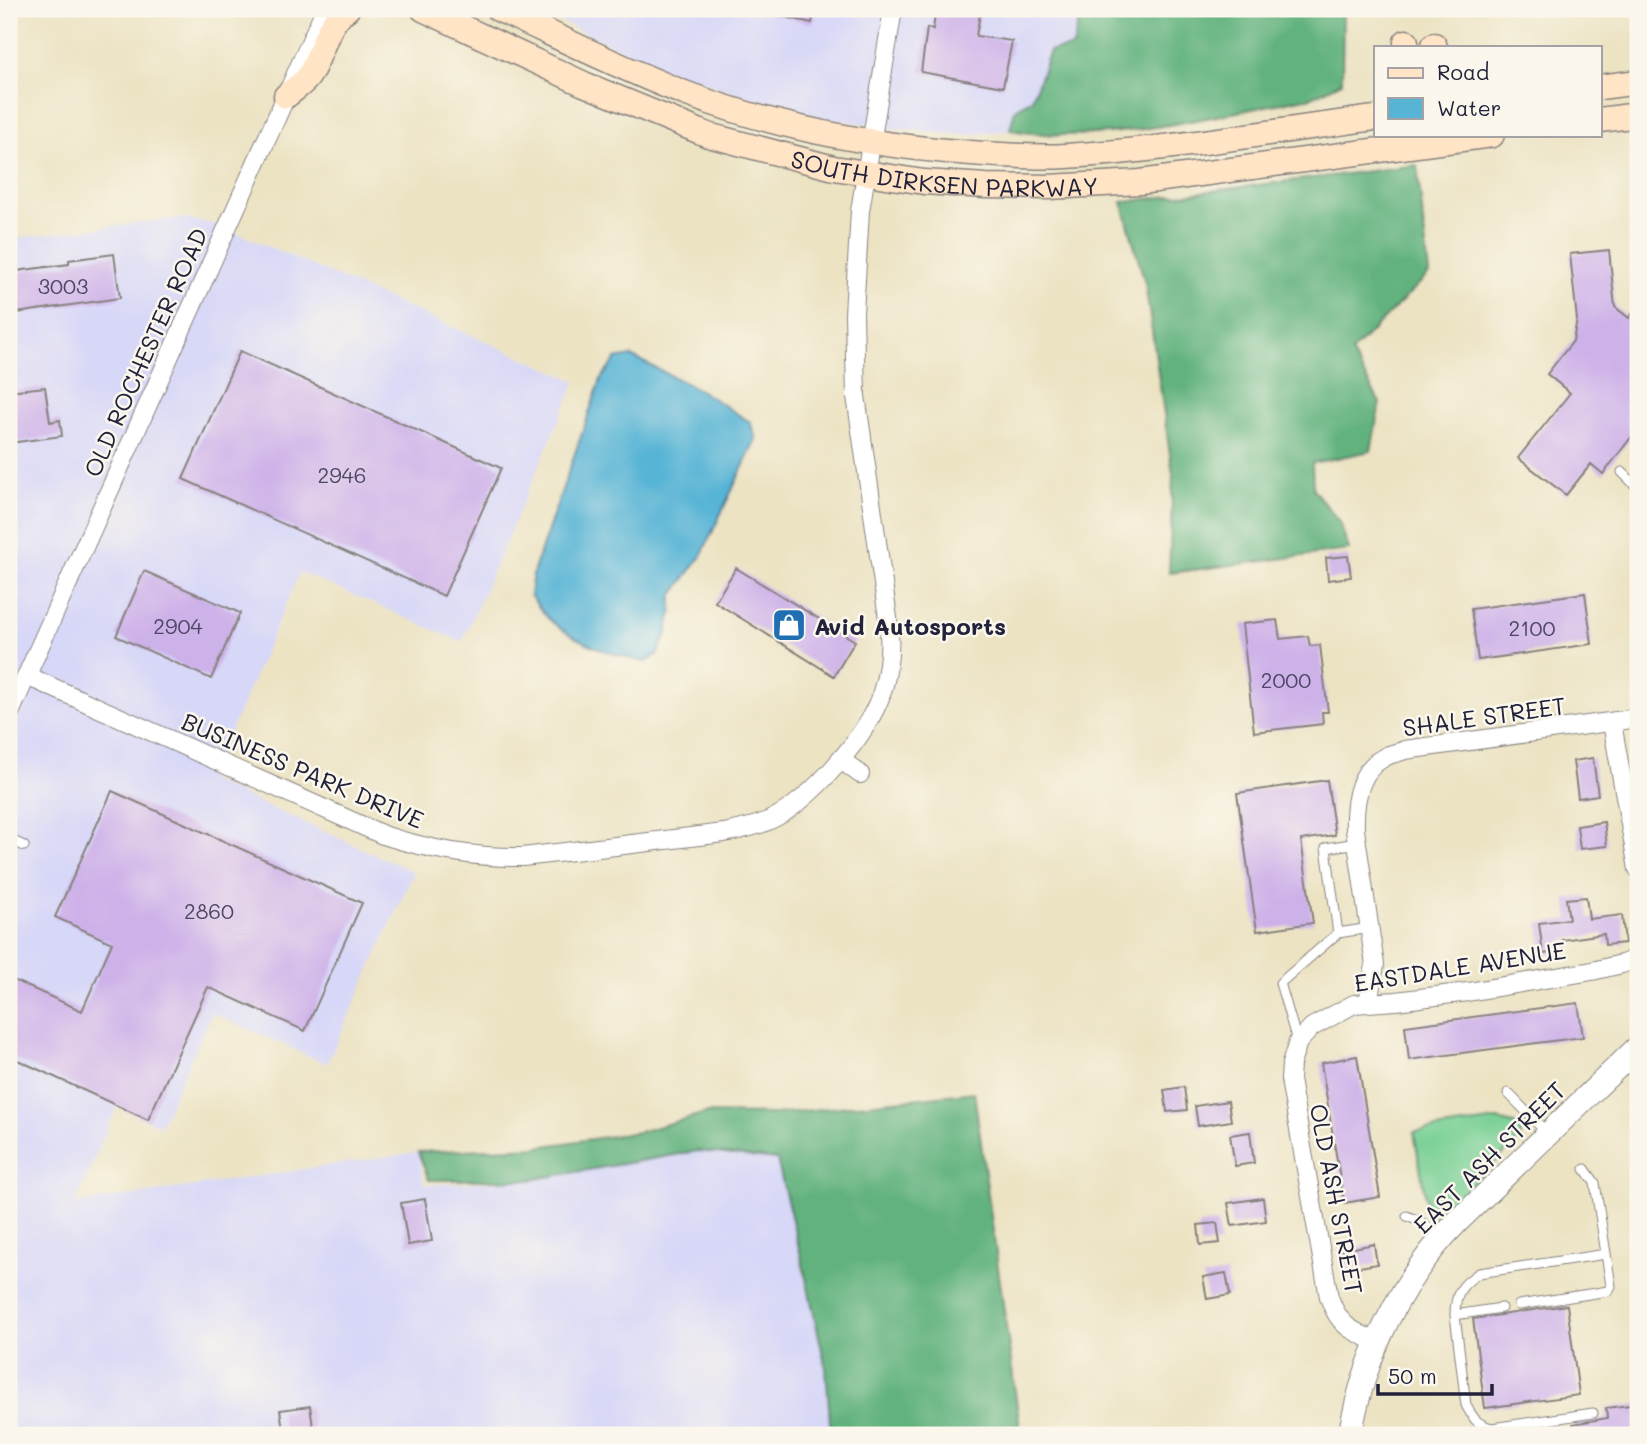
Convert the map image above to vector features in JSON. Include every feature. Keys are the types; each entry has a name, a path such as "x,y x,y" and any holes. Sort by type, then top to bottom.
{"main road":[{"path":"286,96 307,79 330,29 347,9"},
{"name":"SOUTH DIRKSEN PARKWAY","path":"423,9 605,94 708,135 835,169 924,182 1080,187 1140,182 1485,136"},
{"name":"SOUTH DIRKSEN PARKWAY","path":"498,9 687,94 788,124 870,143 970,153 1063,156 1144,150 1369,117"},
{"path":"1602,88 1638,82"},
{"path":"1602,120 1634,116"}],"street":[{"name":"OLD ROCHESTER ROAD","path":"9,715 325,9"},
{"name":"BUSINESS PARK DRIVE","path":"27,676 383,835 444,852 523,857 723,833 751,828 770,820 804,798 840,759 874,710 887,676 890,650 888,618 856,396 854,314 859,220 865,173 893,9"},
{"name":"SHALE STREET","path":"1357,843 1354,811 1357,795 1371,768 1382,758 1405,750 1638,718"},
{"path":"1612,723 1638,869"},
{"path":"840,759 860,774"},
{"path":"1357,843 1374,965 1368,1002"},
{"name":"EASTDALE AVENUE","path":"1298,1042 1312,1027 1354,1004 1396,1002 1592,971 1622,964 1638,954"},
{"name":"OLD ASH STREET","path":"1298,1042 1291,1064 1290,1080 1329,1297 1336,1316 1349,1329 1377,1342"},
{"name":"EAST ASH STREET","path":"1350,1435 1357,1401 1377,1342 1403,1290 1441,1239 1638,1047"}],"lane":[{"path":"1622,472 1638,488"},
{"path":"9,839 24,846"},
{"path":"1338,933 1326,848 1357,843"},
{"path":"1298,1042 1279,983 1338,933 1370,928"},
{"path":"1508,1093 1548,1134"},
{"path":"1519,1305 1608,1291 1611,1281 1595,1183 1585,1169"},
{"path":"1407,1216 1423,1223 1441,1239"},
{"path":"1592,1413 1492,1428 1480,1425 1466,1405 1455,1315 1458,1292 1479,1273 1606,1254"},
{"path":"1455,1315 1501,1308"}],"shaded area":[{"path":"534,9 1081,9 1073,47 1049,51 1032,100 1015,109 1010,130 964,135 817,117 744,96 656,66"},
{"path":"181,218 219,225 576,381 462,642 300,572 209,780 414,872 327,1064 212,1013 160,1126 117,1106 75,1204 418,1152 424,1185 529,1180 698,1151 777,1160 826,1368 831,1435 9,1435 9,239"}],"green space":[{"path":"1081,9 1343,9 1342,82 1312,97 1122,132 1046,134 1010,130 1015,109 1032,99 1050,51 1073,47"},
{"path":"1417,165 1429,274 1351,352 1380,403 1371,451 1312,463 1313,489 1340,523 1349,550 1169,573 1173,475 1145,283 1122,202"},
{"path":"974,1092 1021,1435 831,1435 826,1368 777,1160 698,1151 529,1180 429,1180 418,1152 538,1147 639,1132 706,1113 776,1114"},
{"path":"1497,1120 1517,1125 1522,1130 1520,1138 1438,1218 1427,1207 1414,1132"}],"water":[{"path":"631,356 698,389 750,422 756,439 701,556 672,596 672,612 666,636 657,655 646,662 608,652 572,636 548,618 530,595 533,573 601,379 616,359"}],"building":[{"path":"772,9 815,9 812,23 772,14"},
{"path":"936,9 981,9 976,36 1012,41 1003,87 921,72 927,28 933,29"},
{"path":"1609,250 1615,307 1629,318 1638,306 1638,439 1633,435 1603,474 1591,464 1566,495 1518,458 1570,393 1547,374 1573,341 1577,320 1570,254"},
{"path":"114,254 120,298 9,314 9,272 69,264 69,260"},
{"path":"240,351 501,468 444,596 183,479"},
{"path":"45,387 50,422 60,420 62,436 9,443 9,391"},
{"path":"1348,556 1351,577 1328,580 1326,558"},
{"path":"736,568 855,641 834,676 715,602"},
{"path":"144,571 240,613 211,679 116,636"},
{"path":"1585,593 1592,644 1478,660 1471,609"},
{"path":"1277,620 1280,639 1308,636 1310,646 1320,645 1328,712 1322,712 1323,724 1254,732 1242,624"},
{"path":"1593,758 1598,795 1578,798 1573,761"},
{"path":"1327,780 1335,835 1301,840 1313,923 1257,931 1237,793"},
{"path":"112,791 362,903 305,1031 208,987 148,1120 9,1056 9,978 82,1011 112,943 55,917"},
{"path":"1604,822 1607,846 1580,849 1577,826"},
{"path":"1586,897 1589,919 1622,915 1625,943 1605,945 1604,934 1562,940 1563,951 1543,954 1539,923 1569,919 1566,899"},
{"path":"1578,1003 1583,1037 1409,1060 1405,1026"},
{"path":"1357,1056 1380,1197 1344,1203 1321,1063"},
{"path":"1184,1087 1187,1110 1167,1112 1164,1090"},
{"path":"1228,1101 1231,1121 1198,1126 1195,1106"},
{"path":"1250,1132 1254,1163 1235,1166 1230,1135"},
{"path":"1263,1198 1266,1221 1232,1226 1228,1203"},
{"path":"425,1199 432,1241 408,1245 401,1203"},
{"path":"1217,1223 1220,1243 1200,1245 1198,1225"},
{"path":"1374,1244 1377,1264 1342,1270 1339,1251"},
{"path":"1226,1273 1230,1295 1207,1299 1203,1277"},
{"path":"1567,1305 1579,1395 1485,1408 1473,1319"},
{"path":"1638,1404 1638,1435 1574,1435 1573,1424 1607,1418 1606,1408"},
{"path":"310,1406 314,1434 284,1435 280,1410"}],"place":[{"name":"Avid Autosports","path":"789,625"}]}
